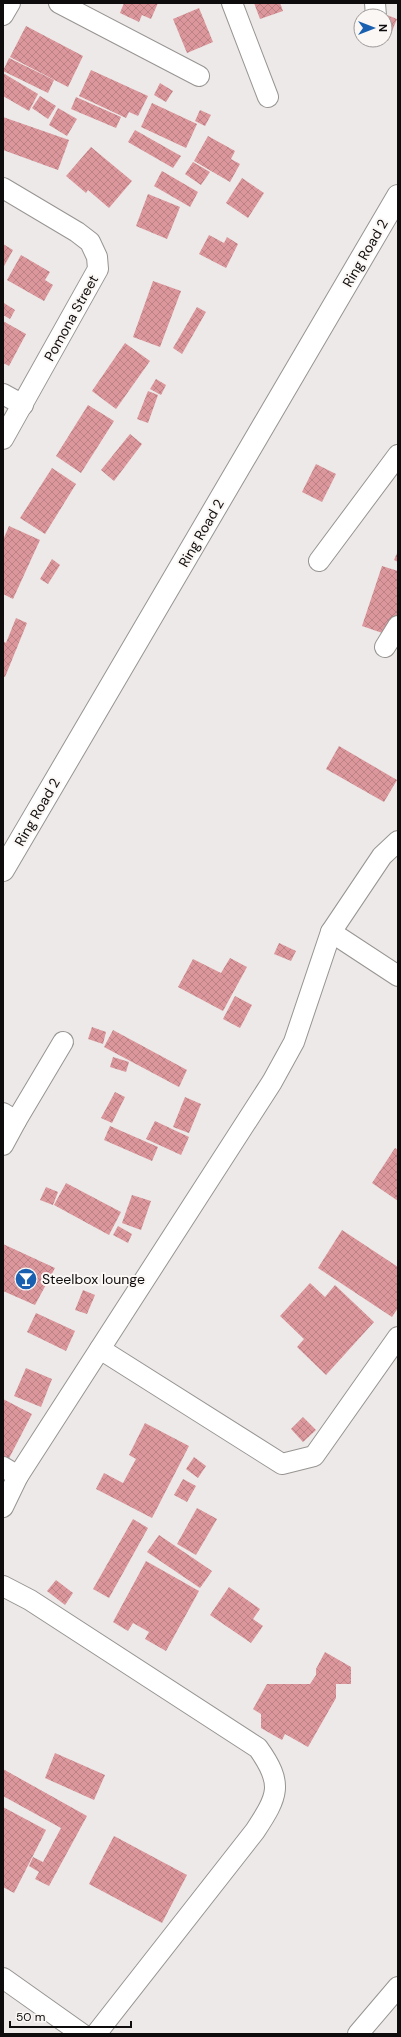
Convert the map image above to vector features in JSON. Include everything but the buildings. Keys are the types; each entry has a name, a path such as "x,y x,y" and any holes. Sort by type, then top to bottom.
{"main road":[{"name":"Ring Road 2","path":"3,870 398,196"}],"street":[{"path":"3,15 10,3"},
{"path":"59,3 199,76"},
{"path":"232,3 268,97"},
{"name":"Pomona Street","path":"3,188 77,232 90,242 97,257 98,269 3,439"},
{"path":"3,394 23,405"},
{"path":"319,561 397,457"},
{"path":"385,647 398,626"},
{"path":"3,1507 10,1472 100,1349 272,1082 294,1042 331,932 382,856 398,841"},
{"path":"331,932 398,976"},
{"path":"3,1145 10,1117 63,1042"},
{"path":"100,1349 282,1464 314,1456 398,1337"},
{"path":"3,1586 30,1600 258,1748 270,1764 276,1784 272,1806 255,1831 96,2034"},
{"path":"3,1978 82,2034"},
{"path":"358,2034 398,1987"}],"place":[{"name":"Steelbox lounge","path":"26,1279"}]}
